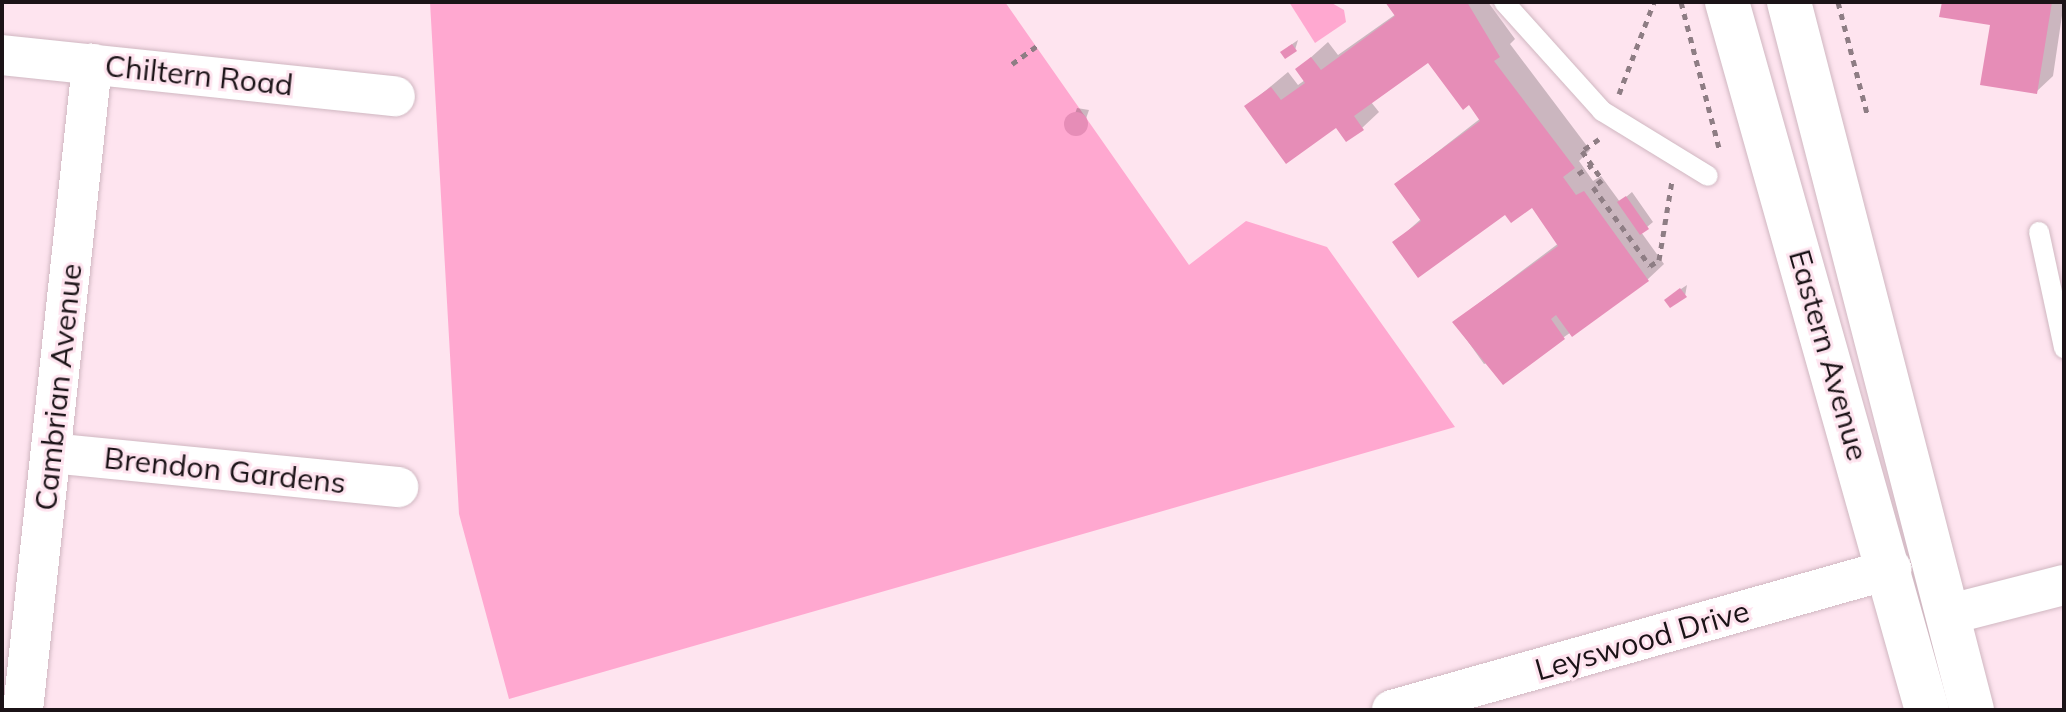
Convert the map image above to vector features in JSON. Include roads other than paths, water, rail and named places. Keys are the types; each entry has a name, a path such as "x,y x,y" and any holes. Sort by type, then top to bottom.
{"highway":[{"name":"Eastern Avenue","path":"1727,2 1891,569 1927,710"},
{"name":"Eastern Avenue","path":"1789,2 1972,710"}],"street":[{"name":"Chiltern Road","path":"2,55 395,96"},
{"name":"Cambrian Avenue","path":"23,710 92,64"},
{"name":"Brendon Gardens","path":"51,453 398,487"},
{"name":"Leyswood Drive","path":"1392,710 1891,569"},
{"path":"1947,615 2064,585"}],"lane":[{"path":"1504,2 1602,111 1633,136 1708,176"},
{"path":"2039,232 2064,348"}]}
